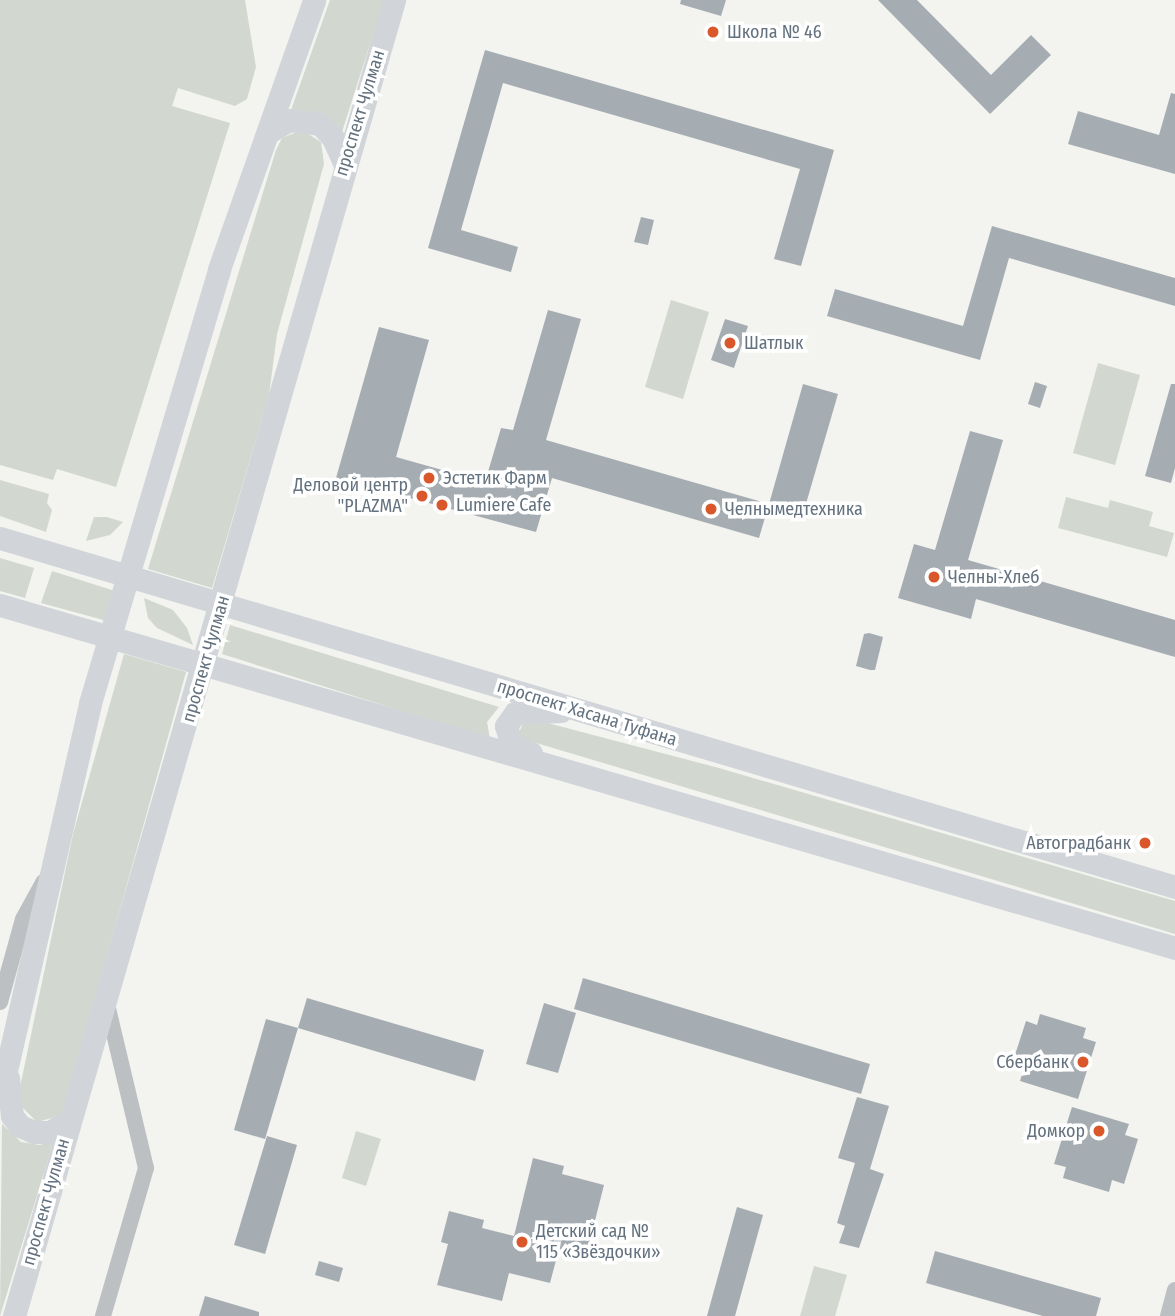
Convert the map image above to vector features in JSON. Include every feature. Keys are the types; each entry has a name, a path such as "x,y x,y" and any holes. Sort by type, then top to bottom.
{"main road":[{"path":"0,1097 48,873 110,636 219,269 314,0"},
{"name":"проспект Чулман","path":"14,1316 69,1120 107,1002 289,377 344,163 394,0"},
{"path":"269,131 289,120 320,124 332,138 344,163"},
{"name":"проспект Хасана Туфана","path":"0,538 1175,887"},
{"path":"0,605 204,662 1175,947"},
{"path":"560,766 511,743 506,726 515,713 578,710"},
{"path":"7,1074 12,1116 20,1126 34,1132 50,1132 69,1120"}],"street":[{"path":"0,1002 23,919 48,873"},
{"path":"103,1316 146,1168 107,1002"},
{"path":"1168,1316 1175,1290"}],"shaded area":[{"path":"0,0 245,0 256,67 247,99 235,106 178,88 172,106 230,123 116,487 57,469 53,480 0,465"},
{"path":"330,0 384,0 342,132 322,113 291,110"},
{"path":"302,130 321,142 324,164 277,334 269,395 212,588 148,569 276,150 282,138"},
{"path":"671,300 709,312 683,399 645,387"},
{"path":"1098,363 1140,375 1115,465 1073,453"},
{"path":"0,480 49,494 47,503 52,510 46,532 0,516"},
{"path":"1066,497 1108,508 1110,500 1153,512 1149,526 1174,533 1167,557 1058,528"},
{"path":"94,517 107,517 123,522 110,535 86,541"},
{"path":"0,558 34,568 25,598 0,591"},
{"path":"52,571 115,591 107,621 41,603"},
{"path":"144,598 173,610 187,628 193,645 157,628 148,618"},
{"path":"230,625 499,707 487,722 490,739 222,654"},
{"path":"124,654 186,672 66,1104 59,1116 37,1122 20,1105 19,1092 73,834"},
{"path":"536,720 719,768 1175,901 1175,934 523,739 519,733 523,723"},
{"path":"2,1124 21,1142 40,1145 54,1140 0,1316"},
{"path":"356,1131 381,1139 366,1186 342,1178"},
{"path":"814,1266 847,1275 835,1316 800,1316"}],"building":[{"path":"681,0 726,0 721,16 680,4"},
{"path":"878,0 917,0 991,75 1031,35 1051,55 990,114"},
{"path":"485,50 834,150 801,266 774,259 800,169 503,83 461,230 518,247 511,272 428,248"},
{"path":"1171,93 1175,94 1175,174 1068,144 1078,111 1159,135"},
{"path":"641,217 654,220 648,245 634,242"},
{"path":"992,226 1175,278 1175,306 1009,258 980,360 827,316 835,289 963,326"},
{"path":"548,310 581,319 546,440 769,504 759,538 552,478 536,532 336,478 379,327 429,340 396,457 485,482 501,428 513,430"},
{"name":"Шатлык","path":"725,319 748,326 734,368 711,360"},
{"path":"1035,382 1047,386 1040,408 1028,404"},
{"path":"803,384 838,394 803,514 769,504"},
{"path":"1171,384 1175,384 1175,468 1171,483 1145,476"},
{"path":"970,431 1003,440 968,560 1175,620 1175,657 976,599 971,619 898,598 914,544 935,550"},
{"path":"864,634 883,637 875,670 856,666"},
{"path":"583,978 870,1064 861,1094 574,1009"},
{"path":"307,998 484,1050 475,1081 298,1028"},
{"path":"544,1003 576,1013 558,1073 526,1064"},
{"path":"1040,1014 1086,1028 1083,1038 1096,1042 1078,1099 1020,1081 1023,1071 1011,1067 1026,1021 1037,1025"},
{"path":"266,1019 298,1028 265,1139 234,1130"},
{"path":"857,1097 889,1106 870,1169 884,1174 859,1248 839,1243 845,1226 837,1223 855,1163 838,1158"},
{"path":"1072,1107 1129,1124 1125,1135 1138,1139 1124,1184 1112,1180 1109,1192 1063,1178 1066,1167 1054,1164"},
{"path":"267,1136 297,1145 265,1254 234,1245"},
{"path":"533,1158 564,1166 562,1174 604,1185 586,1256 559,1249 550,1283 509,1273 502,1301 437,1285 448,1244 441,1242 449,1211 484,1220 482,1228 514,1236"},
{"path":"737,1207 763,1215 735,1316 707,1316"},
{"path":"935,1251 1101,1298 1096,1316 1043,1316 926,1283"},
{"path":"319,1261 343,1268 339,1282 315,1275"},
{"path":"205,1296 259,1312 259,1316 199,1316"}],"place":[{"name":"Школа № 46","path":"713,32"},
{"name":"Шатлык","path":"730,343"},
{"name":"Эстетик Фарм","path":"429,478"},
{"name":"Деловой центр \"PLAZMA\"","path":"422,496"},
{"name":"Lumiere Cafe","path":"442,505"},
{"name":"Челнымедтехника","path":"711,509"},
{"name":"Челны-Хлеб","path":"934,577"},
{"name":"Автоградбанк","path":"1145,843"},
{"name":"Сбербанк","path":"1083,1062"},
{"name":"Домкор","path":"1099,1131"},
{"name":"Детский сад № 115 «Звёздочки»","path":"522,1242"}]}
